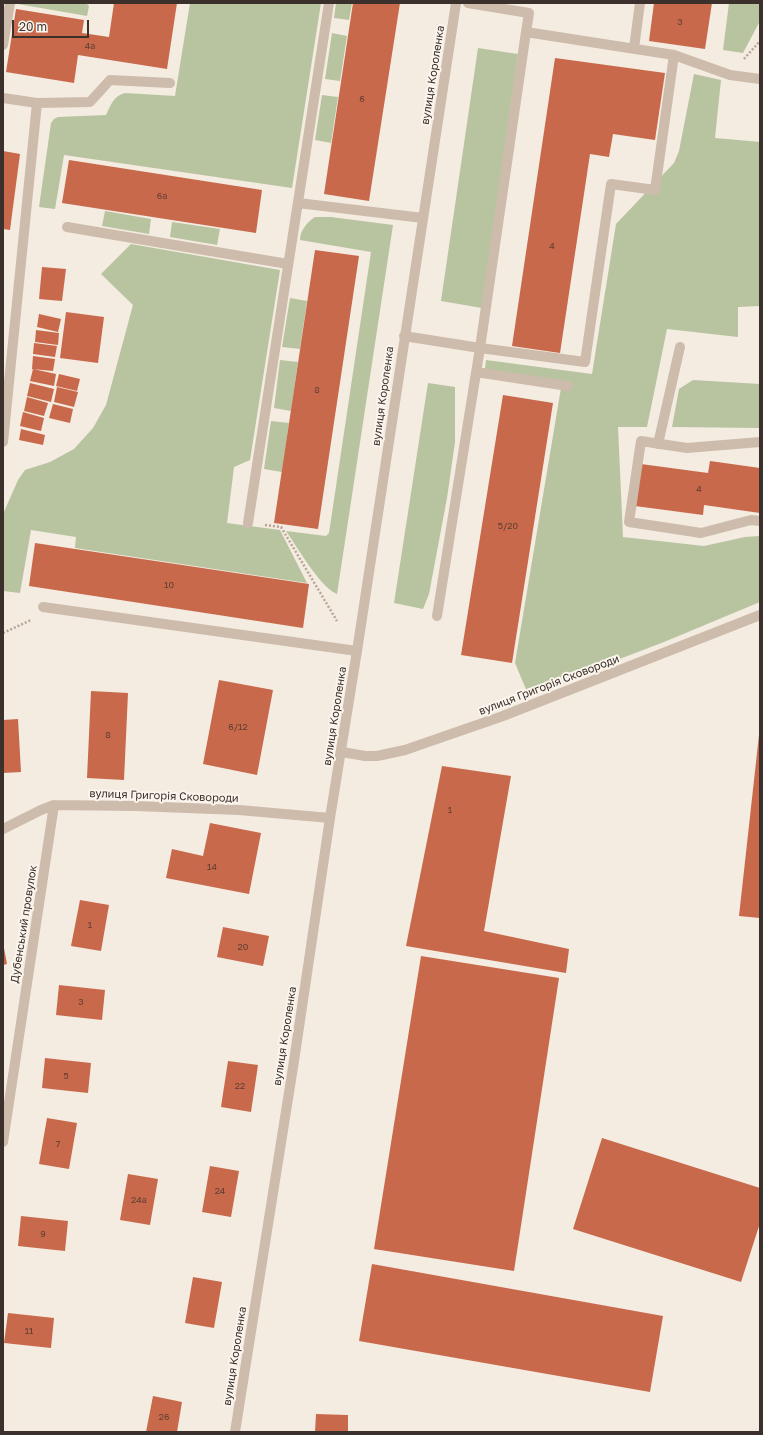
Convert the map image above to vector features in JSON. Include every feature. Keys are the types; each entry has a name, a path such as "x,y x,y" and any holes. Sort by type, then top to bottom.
{"street":[{"path":"3,45 10,3"},
{"path":"248,523 329,3"},
{"name":"вулиця Короленка","path":"235,1432 294,1061 330,818 342,752 404,336 456,3"},
{"path":"437,616 480,348 529,13 468,3"},
{"path":"634,48 640,3"},
{"path":"526,32 674,55 730,75 760,79"},
{"path":"404,336 585,362 611,184 655,190 674,55"},
{"path":"3,98 37,104 90,102 110,80 170,83"},
{"path":"3,442 37,104"},
{"path":"298,203 423,218"},
{"path":"67,227 288,264"},
{"path":"658,444 680,347"},
{"path":"476,372 568,386"},
{"path":"760,442 687,448 641,441 629,522 701,533 750,520 760,520"},
{"path":"43,607 357,651"},
{"name":"вулиця Григорія Сковороди","path":"342,752 365,756 377,756 405,750 503,716 760,615"},
{"name":"вулиця Григорія Сковороди","path":"3,829 54,805 239,810 330,818"},
{"name":"Дубенський провулок","path":"3,1142 54,805"}],"path":[{"path":"248,523 281,527 337,621"},
{"path":"3,633 42,616 43,607"}],"green space":[{"path":"18,3 86,3 89,6 87,16"},
{"path":"190,3 321,3 292,188 64,155 55,209 39,207 51,123 54,119 58,117 106,115 115,99 121,94 125,93 175,96"},
{"path":"336,3 352,3 349,20 334,18"},
{"path":"729,3 760,3 760,21 743,53 723,50"},
{"path":"332,33 347,36 340,81 325,79"},
{"path":"478,48 518,54 482,308 441,301"},
{"path":"694,74 721,80 715,138 760,142 760,306 738,307 738,337 667,329 647,427 618,427 623,537 704,546 745,537 760,536 760,602 664,642 528,694 515,663 561,388 484,377 486,360 592,374 616,224 674,163 679,151"},
{"path":"322,95 338,97 331,143 315,140"},
{"path":"105,211 151,219 149,234 102,226"},
{"path":"315,217 331,217 393,225 337,594 330,590 316,575 286,531 326,536 329,533 371,252 300,240 304,227"},
{"path":"172,222 220,229 217,245 170,237"},
{"path":"131,244 280,270 250,460 234,467 227,523 280,530 307,583 75,548 76,537 31,530 20,593 3,591 3,514 18,480 25,470 50,462 74,449 93,428 106,405 133,305 101,274"},
{"path":"290,298 307,301 300,349 282,347"},
{"path":"280,360 298,362 291,411 274,408"},
{"path":"693,380 760,384 760,428 672,427 679,389"},
{"path":"428,383 455,387 455,442 447,498 429,594 423,609 394,603"},
{"path":"271,421 289,423 282,472 264,469"}],"building":[{"path":"114,3 177,3 167,69 78,55 74,83 6,72 16,9 84,20 82,33 109,37"},
{"path":"353,3 400,3 369,201 324,194"},
{"path":"654,3 712,3 705,49 649,41"},
{"path":"555,58 665,73 655,140 613,134 609,157 590,154 560,353 512,346"},
{"path":"3,151 20,154 10,230 3,229"},
{"path":"69,160 262,190 256,233 62,203"},
{"path":"315,250 359,256 318,529 274,523"},
{"path":"42,267 66,269 62,301 39,299"},
{"path":"66,312 104,317 98,363 60,358"},
{"path":"39,314 61,319 58,332 37,327"},
{"path":"36,330 59,333 58,345 35,342"},
{"path":"34,343 57,346 55,357 33,354"},
{"path":"33,356 55,359 53,371 32,369"},
{"path":"33,369 56,374 54,386 30,381"},
{"path":"59,374 80,379 77,391 56,386"},
{"path":"30,383 54,389 51,402 27,396"},
{"path":"57,387 78,392 74,407 54,402"},
{"path":"503,395 553,403 512,663 461,655"},
{"path":"27,397 48,403 44,416 24,411"},
{"path":"53,404 73,409 70,423 49,418"},
{"path":"23,412 44,418 41,431 20,426"},
{"path":"21,429 45,435 43,445 19,440"},
{"path":"710,461 760,468 760,513 704,505 703,515 635,506 641,464 708,473"},
{"path":"35,543 309,584 303,628 29,586"},
{"path":"219,680 273,690 257,775 203,764"},
{"path":"91,691 128,693 124,780 87,778"},
{"path":"18,719 21,772 3,773 3,720"},
{"path":"760,735 760,918 739,916"},
{"path":"442,766 511,776 484,931 569,949 566,973 406,946"},
{"path":"210,823 261,833 249,894 166,878 172,849 203,856"},
{"path":"80,900 109,905 101,951 71,946"},
{"path":"223,927 269,936 263,966 217,957"},
{"path":"3,943 7,964 3,965"},
{"path":"421,956 559,978 514,1271 374,1249"},
{"path":"59,985 105,990 102,1020 56,1015"},
{"path":"45,1058 91,1063 88,1093 42,1088"},
{"path":"228,1061 258,1065 251,1112 221,1107"},
{"path":"47,1118 77,1123 69,1169 39,1164"},
{"path":"602,1138 760,1188 760,1223 741,1282 573,1229"},
{"path":"210,1166 239,1171 231,1217 202,1212"},
{"path":"128,1174 158,1179 150,1225 120,1220"},
{"path":"21,1216 68,1221 65,1251 18,1246"},
{"path":"372,1264 663,1316 650,1392 359,1341"},
{"path":"193,1277 222,1282 214,1328 185,1323"},
{"path":"8,1313 54,1318 51,1348 4,1343"},
{"path":"153,1396 182,1402 177,1432 146,1432"},
{"path":"316,1414 348,1415 348,1432 315,1432"}]}
